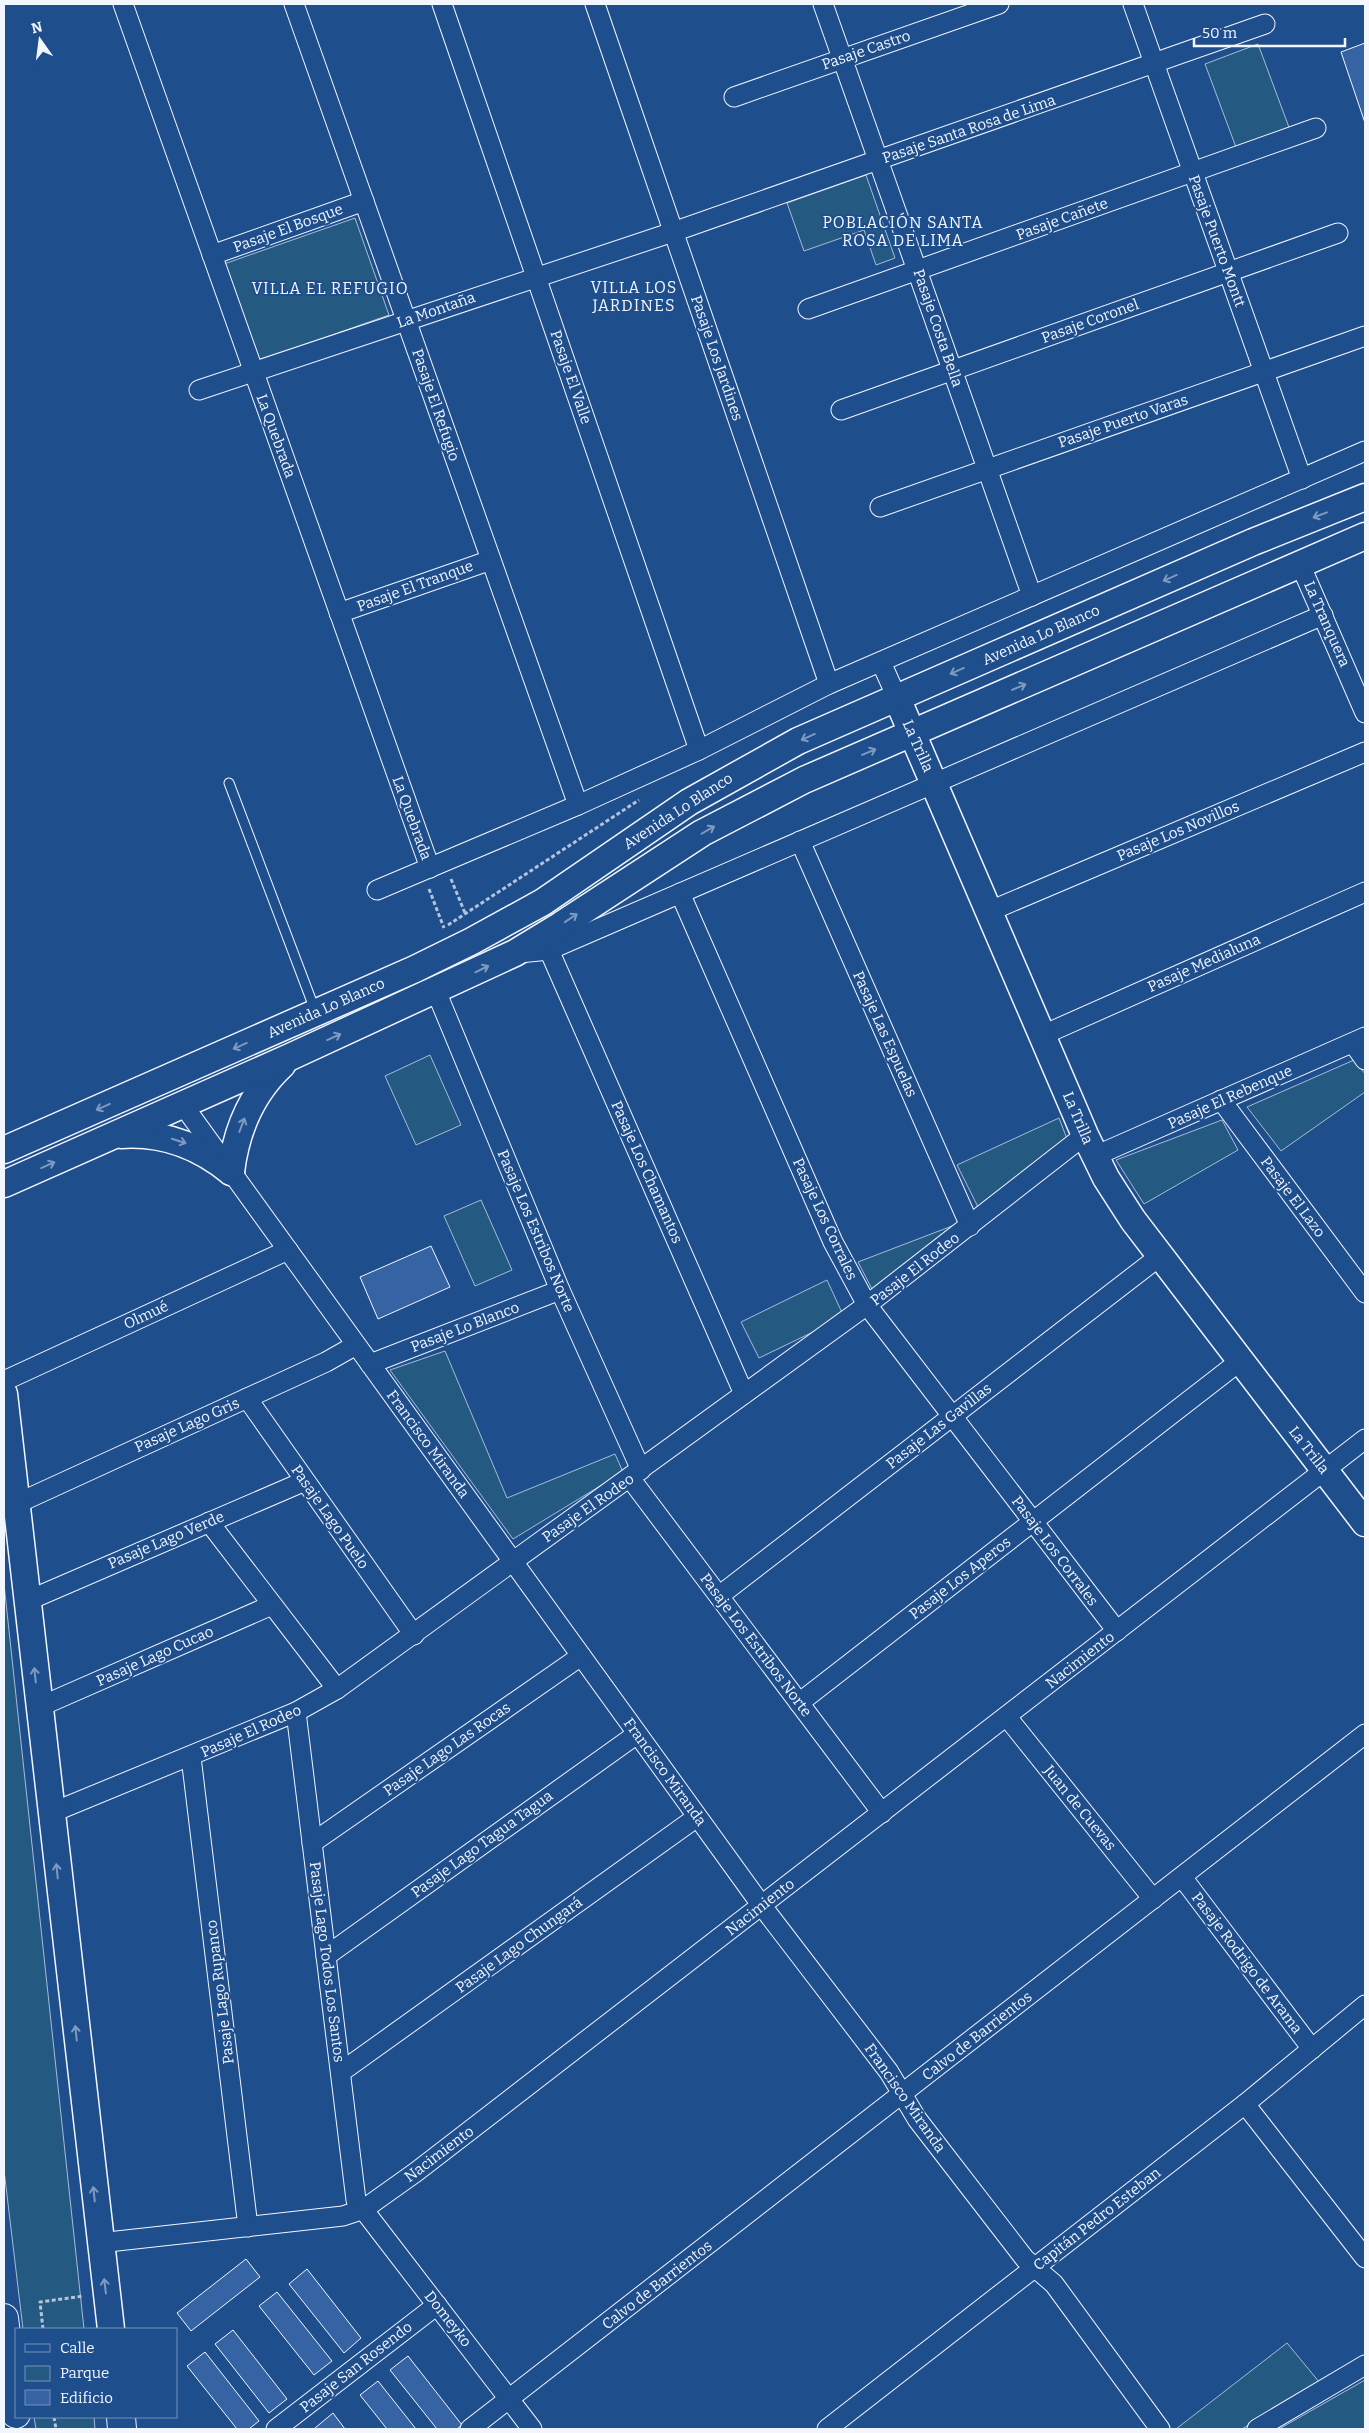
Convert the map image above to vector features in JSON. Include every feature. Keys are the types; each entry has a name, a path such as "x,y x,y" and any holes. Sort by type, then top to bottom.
{"highway":[{"path":"4,2318 15,2407"}],"main road":[{"name":"Avenida Lo Blanco","path":"4,1150 423,965 508,922 564,889 650,827 729,778 798,741 1253,542 1365,497"},
{"name":"Avenida Lo Blanco","path":"4,1184 436,991 515,953 671,852 734,815 804,780 1365,536"},
{"name":"La Trilla","path":"897,698 1090,1145 1117,1196 1160,1256 1365,1523"},
{"path":"113,1136 154,1135 174,1140 205,1152 232,1172 237,1138 252,1103 275,1071 290,1057"},
{"path":"148,1087 170,1093 183,1105"},
{"path":"4,1394 110,2328"}],"street":[{"name":"La Quebrada","path":"123,4 339,613 432,867"},
{"name":"Pasaje El Refugio","path":"294,4 578,805"},
{"name":"Pasaje El Valle","path":"442,4 700,750"},
{"name":"Pasaje Los Jardines","path":"595,4 829,684"},
{"name":"Pasaje Costa Bella","path":"823,4 1032,596"},
{"name":"Pasaje Castro","path":"734,97 999,4"},
{"name":"Pasaje Puerto Montt","path":"1133,4 1302,479"},
{"name":"Pasaje Santa Rosa de Lima","path":"673,232 1265,24"},
{"name":"Pasaje Cañete","path":"808,309 1316,128"},
{"name":"Pasaje El Bosque","path":"212,255 364,201"},
{"name":"La Montaña","path":"199,390 673,232"},
{"name":"Pasaje Coronel","path":"841,410 1338,233"},
{"name":"Pasaje Puerto Varas","path":"880,507 1365,336"},
{"path":"377,890 578,805 700,750 829,684 1365,451"},
{"name":"Pasaje El Tranque","path":"339,613 491,560"},
{"name":"La Tranquera","path":"1300,564 1365,713"},
{"name":"Avenida Lo Blanco","path":"515,953 549,950 1323,615"},
{"name":"La Trilla","path":"881,662 897,698"},
{"name":"Pasaje Los Novillos","path":"990,911 1365,752"},
{"name":"Pasaje Las Espuelas","path":"800,841 970,1226"},
{"name":"Pasaje Medialuna","path":"1043,1034 1365,892"},
{"name":"Pasaje Los Corrales","path":"680,894 833,1242 867,1305 1117,1632"},
{"name":"Pasaje Los Chamantos","path":"549,950 744,1394"},
{"name":"Pasaje Los Estribos Norte","path":"436,991 635,1474 719,1596 882,1813"},
{"path":"1359,1040 1365,1060"},
{"name":"Pasaje El Rebenque","path":"1090,1145 1221,1100 1359,1040"},
{"name":"Pasaje El Lazo","path":"1221,1100 1365,1293"},
{"name":"Francisco Miranda","path":"183,1105 697,1817 762,1906 889,2072 917,2119 1025,2259 1054,2284 1160,2429"},
{"name":"Pasaje El Rodeo","path":"51,1813 191,1757 296,1712 336,1689 414,1635 513,1561 867,1305 970,1226 1090,1145"},
{"name":"Olmué","path":"4,1381 288,1250"},
{"name":"Pasaje Las Gavillas","path":"719,1596 1160,1256"},
{"name":"Pasaje Lo Blanco","path":"370,1364 560,1290"},
{"name":"Pasaje Lago Gris","path":"16,1504 326,1362 356,1345"},
{"name":"Pasaje Los Aperos","path":"799,1703 1240,1361"},
{"name":"Pasaje Lago Puelo","path":"246,1398 414,1635"},
{"name":"Nacimiento","path":"99,2243 343,2216 364,2209 416,2172 762,1906 1365,1439"},
{"name":"Pasaje Lago Verde","path":"27,1601 304,1481"},
{"path":"209,1522 336,1689"},
{"name":"Pasaje Lago Cucao","path":"39,1707 272,1604"},
{"name":"Pasaje Lago Las Rocas","path":"312,1842 581,1656"},
{"name":"Pasaje Lago Todos Los Santos","path":"296,1712 356,2200 364,2209"},
{"name":"Juan de Cuevas","path":"1006,1717 1153,1899"},
{"name":"Pasaje Lago Tagua Tagua","path":"326,1956 637,1734"},
{"name":"Calvo de Barrientos","path":"470,2429 1365,1734"},
{"name":"Pasaje Lago Rupanco","path":"191,1757 248,2227"},
{"name":"Pasaje Lago Chungará","path":"341,2072 697,1817"},
{"name":"Pasaje Rodrigo de Arama","path":"1182,1876 1312,2049"},
{"name":"Capitán Pedro Esteban","path":"827,2429 1245,2104 1365,2005"},
{"path":"1245,2104 1365,2258"},
{"name":"Domeyko","path":"364,2209 532,2429"},
{"name":"Pasaje San Rosendo","path":"276,2429 437,2305"},
{"path":"1257,2429 1365,2365"}],"lane":[{"path":"229,783 316,1013"}],"path":[{"path":"432,867 465,913"},
{"path":"432,867 444,928"},
{"path":"43,2328 40,2302 106,2293"}],"green space":[{"path":"1258,44 1290,130 1237,150 1205,64"},
{"path":"866,175 895,258 876,265 864,230 804,251 787,203"},
{"path":"355,218 389,315 258,361 224,264"},
{"path":"430,1055 461,1125 416,1145 385,1076"},
{"path":"1354,1060 1365,1074 1365,1092 1281,1151 1247,1107"},
{"path":"1059,1118 1069,1144 980,1211 957,1165"},
{"path":"1222,1120 1238,1150 1144,1204 1116,1160"},
{"path":"481,1200 512,1270 475,1286 444,1216"},
{"path":"952,1226 872,1289 858,1262"},
{"path":"827,1280 844,1317 759,1358 741,1322"},
{"path":"445,1351 507,1498 615,1454 623,1472 513,1539 390,1370"},
{"path":"4,1584 84,2328 23,2328 4,2170"},
{"path":"1287,2343 1320,2383 1242,2429 1176,2429"},
{"path":"1365,2380 1365,2429 1279,2429"},
{"path":"34,2418 94,2418 95,2429 36,2429"}],"building":[{"path":"1365,43 1365,123 1341,52"},
{"path":"431,1246 450,1287 378,1319 360,1277"},
{"path":"246,2259 260,2277 191,2331 177,2313"},
{"path":"307,2269 361,2338 344,2353 289,2284"},
{"path":"277,2292 332,2361 314,2375 259,2306"},
{"path":"233,2330 287,2399 269,2413 215,2344"},
{"path":"205,2352 259,2421 249,2429 237,2429 187,2366"},
{"path":"408,2356 462,2425 457,2429 437,2429 390,2370"},
{"path":"378,2381 416,2429 387,2429 360,2395"},
{"path":"333,2413 345,2429 315,2428"}],"district":[{"name":"POBLACIÓN SANTA ROSA DE LIMA","path":"903,231"},
{"name":"VILLA EL REFUGIO","path":"330,288"},
{"name":"VILLA LOS JARDINES","path":"634,296"}]}
